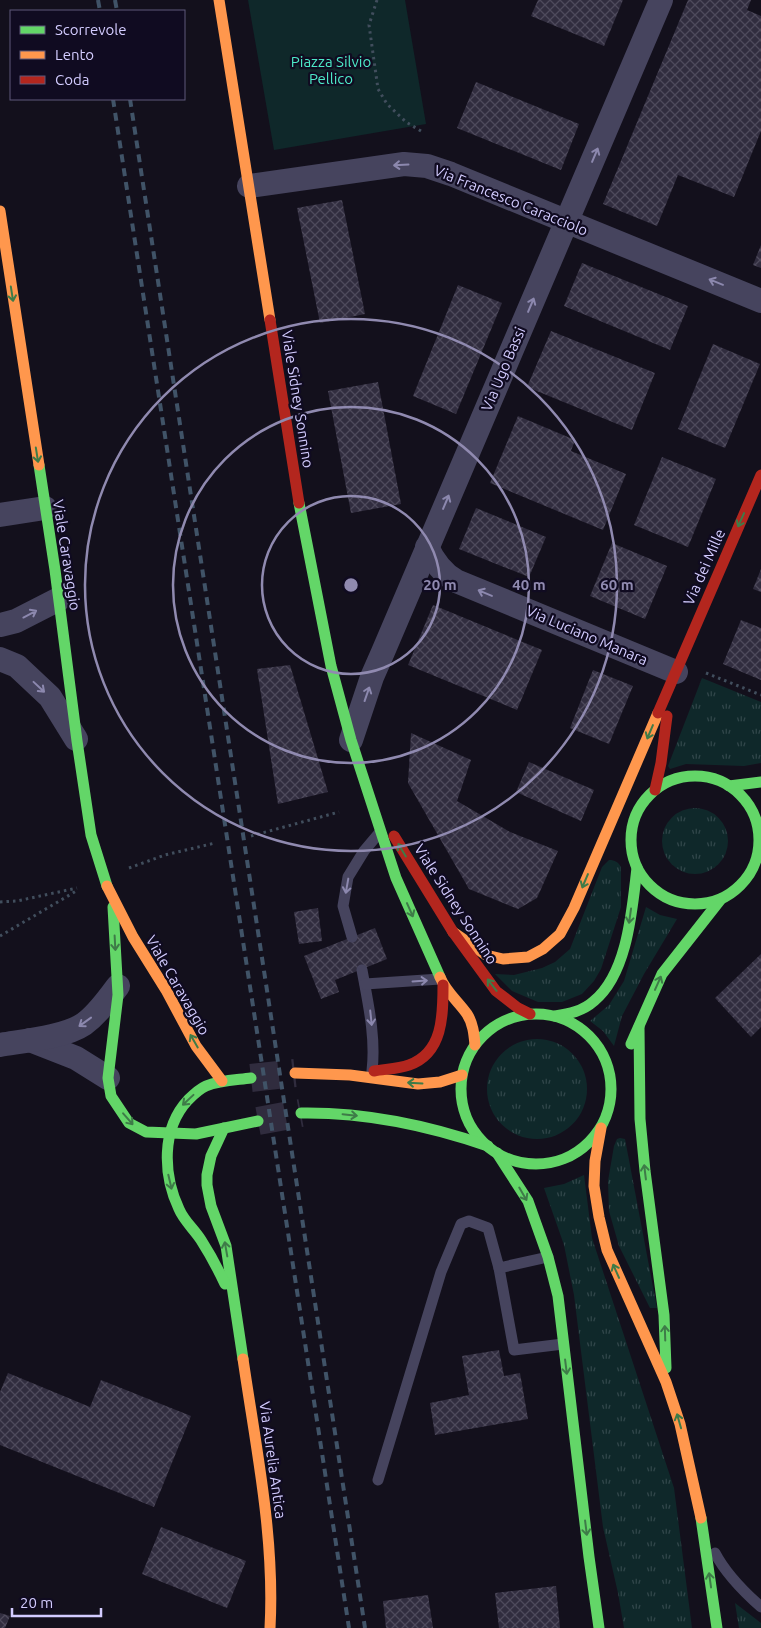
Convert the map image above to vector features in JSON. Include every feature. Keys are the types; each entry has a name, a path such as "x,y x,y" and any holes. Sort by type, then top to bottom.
{"main road":[{"name":"Viale Sidney Sonnino","path":"218,0 250,186 299,504 330,666 351,740 396,878 442,982 468,1015 474,1030 475,1045"},
{"name":"Viale Caravaggio","path":"0,211 59,599 77,741 92,835 113,900 133,937 166,990 196,1046 222,1081"},
{"name":"Via dei Mille","path":"655,790 676,671 761,476"},
{"path":"453,932 486,955 503,959 528,957 543,949 560,934 574,908 676,671"},
{"path":"699,776 714,779 729,786 745,800 756,818 760,838 759,857 749,876 737,890 721,899 702,904 682,903 663,896 648,884 637,868 632,851 631,834 635,817 643,802 655,790 668,782 683,777 699,776"},
{"path":"729,786 761,782"},
{"name":"Viale Sidney Sonnino","path":"371,798 453,932 496,991 518,1008 530,1014"},
{"path":"555,1016 578,1011 596,999 612,978 627,938 637,868"},
{"path":"627,1053 662,974 721,899"},
{"name":"Viale Caravaggio","path":"113,900 118,995 108,1078 112,1096 129,1123 146,1132 196,1134 224,1128"},
{"path":"350,1076 408,1065 421,1060 430,1053 438,1040 441,1029 443,1017 442,982"},
{"path":"599,1628 558,1296 548,1257 528,1201 514,1177 492,1149 476,1135 463,1107 461,1091 462,1075 467,1060 483,1035 494,1027 517,1016 530,1014 555,1016 571,1022 584,1031 596,1043 604,1057 610,1072 612,1089"},
{"path":"639,1028 640,1119 664,1315 666,1382"},
{"path":"301,1113 371,1117 437,1130 455,1134 492,1149 512,1160 528,1164 545,1163 562,1160 577,1152 590,1141 607,1116 612,1089 620,1070"},
{"path":"295,1073 321,1073 418,1084 440,1082 462,1075"},
{"name":"Via Aurelia Antica","path":"232,1298 202,1242 179,1209 172,1192 167,1154 170,1133 175,1118 182,1106 191,1097 204,1086 222,1081 251,1078"},
{"path":"224,1128 258,1121"},
{"name":"Via Aurelia Antica","path":"224,1128 210,1156 206,1171 207,1188 210,1204 226,1246 232,1298 272,1558 273,1596 270,1628"},
{"path":"600,1128 595,1161 594,1186 599,1217 607,1250 666,1382 680,1424 704,1531 718,1628"}],"street":[{"name":"Via Ugo Bassi","path":"351,740 372,677 661,0"},
{"name":"Via Francesco Caracciolo","path":"250,186 404,164 427,166 451,174 761,301"},
{"path":"0,515 45,508"},
{"name":"Via Luciano Manara","path":"427,547 447,576 676,671"},
{"path":"0,625 16,621 59,599"},
{"path":"0,658 17,666 50,697 77,741"},
{"path":"0,1045 67,1032 83,1025 98,1011 118,986"},
{"path":"30,1040 76,1058 108,1078"}],"lane":[{"path":"352,937 343,906 348,877 364,851 381,830"},
{"path":"362,970 371,1014 372,1071"},
{"path":"365,984 442,982"},
{"path":"378,1480 441,1272 461,1224 469,1221 488,1228 499,1268 514,1350 564,1344"},
{"path":"499,1268 548,1257"},
{"path":"704,1531 721,1564 761,1607"}],"path":[{"path":"377,0 370,25 378,89 387,104 406,122 421,131"},
{"path":"676,671 761,695"},
{"path":"251,836 339,812"},
{"path":"104,876 165,855 215,843"},
{"path":"0,902 17,901 83,887 0,936"}],"green space":[{"name":"Piazza Silvio Pellico","path":"248,0 405,0 426,124 274,150"},
{"path":"702,678 761,702 761,763 744,766 686,764 670,769 668,766"},
{"path":"695,808 707,811 718,818 725,829 728,841 725,853 718,864 707,871 695,874 683,871 672,864 665,853 662,841 665,829 672,818 683,811"},
{"path":"609,860 613,860 621,867 621,907 601,969 594,981 582,994 562,1002 538,1002 512,991 495,974 514,975 542,968 555,962 570,949 602,867"},
{"path":"646,907 660,915 677,919 644,974 622,1016 614,1046 603,1031 590,1021 609,1005 624,981"},
{"path":"537,1039 556,1043 573,1053 583,1070 587,1089 583,1108 573,1125 556,1135 537,1139 518,1135 501,1125 491,1108 487,1089 491,1070 501,1053 518,1043"},
{"path":"617,1139 625,1139 657,1308 650,1308 619,1246 609,1211 608,1181 614,1146"},
{"path":"584,1175 592,1238 674,1488 692,1628 624,1628 603,1527 574,1295 564,1245 544,1188 564,1184"},
{"path":"735,1603 761,1623 761,1628 739,1628"}],"building":[{"path":"538,0 623,0 604,46 531,16"},
{"path":"688,0 751,0 747,10 761,16 761,131 734,197 678,175 657,226 603,204"},
{"path":"476,82 579,124 561,170 457,128"},
{"path":"342,200 365,314 320,323 297,208"},
{"path":"761,245 761,268 753,265"},
{"path":"582,263 688,306 670,350 564,306"},
{"path":"458,285 502,303 456,414 413,396"},
{"path":"551,331 655,373 632,430 527,387"},
{"path":"713,344 760,364 725,448 678,429"},
{"path":"378,382 401,504 351,513 328,391"},
{"path":"518,416 575,440 571,451 626,474 603,530 490,483"},
{"path":"662,457 716,479 688,547 634,525"},
{"path":"476,508 546,537 529,577 459,549"},
{"path":"612,543 667,566 645,619 590,596"},
{"path":"761,569 761,592 753,589"},
{"path":"433,605 542,650 517,710 408,665"},
{"path":"741,620 761,628 761,680 723,664"},
{"path":"290,665 328,792 278,804 257,669"},
{"path":"593,670 633,686 609,744 570,728"},
{"path":"411,733 471,760 457,801 510,832 558,851 537,898 518,909 469,889 408,783"},
{"path":"529,762 594,790 581,821 516,792"},
{"path":"318,908 322,941 299,944 294,912"},
{"path":"375,928 387,959 335,980 339,992 321,999 304,956"},
{"path":"761,954 761,1027 751,1037 715,998"},
{"path":"499,1350 504,1376 520,1373 528,1419 435,1435 430,1403 469,1395 462,1356"},
{"path":"8,1373 90,1407 101,1380 191,1416 154,1507 0,1445 0,1392"},
{"path":"161,1527 246,1561 227,1608 142,1574"},
{"path":"556,1586 560,1628 499,1628 495,1593"},
{"path":"428,1595 433,1628 386,1628 383,1601"},
{"path":"0,1613 10,1616 5,1628 0,1628"}],"tunnel":[{"path":"251,1078 295,1073"},
{"path":"258,1121 301,1113"}],"railway":[{"path":"98,0 100,10"},
{"path":"115,0 117,10"},
{"path":"113,100 349,1628"},
{"path":"130,100 365,1628"}],"traffic: fast":[{"path":"39,465 91,835 107,886"},
{"path":"299,503 331,666 351,740 396,878 440,977"},
{"path":"695,776 719,781 740,795 754,816 759,840 754,864 740,885 719,899 695,904 671,899 650,885 636,864 631,840 636,816 650,795 671,781 695,776"},
{"path":"729,786 761,782"},
{"path":"555,1016 576,1012 590,1004 605,989 614,974 621,957 630,921 637,868"},
{"path":"631,1044 662,974 721,899"},
{"path":"113,907 118,995 108,1078 111,1096 129,1123 146,1132 196,1134 258,1121"},
{"path":"536,1014 551,1015 565,1020 589,1036 605,1060 610,1074 611,1089 610,1104 605,1118 589,1142 565,1158 551,1163 536,1164 521,1163 507,1158 483,1142 467,1118 462,1104 461,1089 462,1074 467,1060 483,1036 507,1020 521,1015 536,1014"},
{"path":"639,1027 640,1119 664,1315 666,1368"},
{"path":"225,1284 204,1245 181,1213 170,1182 167,1153 173,1124 179,1112 199,1090 217,1082 251,1078"},
{"path":"301,1113 373,1117 396,1121 488,1146"},
{"path":"224,1128 211,1156 207,1185 211,1206 226,1246 243,1359"},
{"path":"497,1153 528,1201 548,1257 558,1296 599,1628"},
{"path":"701,1518 717,1628"}],"traffic: slow":[{"path":"219,0 270,320"},
{"path":"0,211 39,465"},
{"path":"453,932 486,955 503,959 528,957 543,949 560,934 574,908 658,713"},
{"path":"107,886 133,937 166,990 196,1046 222,1081"},
{"path":"440,977 445,987 469,1017 475,1045"},
{"path":"295,1073 350,1075 418,1084 440,1082 462,1075"},
{"path":"601,1128 595,1161 594,1186 607,1250 666,1382 680,1424 701,1518"},
{"path":"243,1359 259,1459 267,1527 271,1594 270,1628"}],"traffic: jam":[{"path":"270,320 299,503"},
{"path":"658,713 761,475"},
{"path":"655,790 661,763 667,716"},
{"path":"394,836 453,932 496,991 518,1008 530,1014"},
{"path":"374,1071 409,1065 429,1052 439,1032 443,985"}]}
